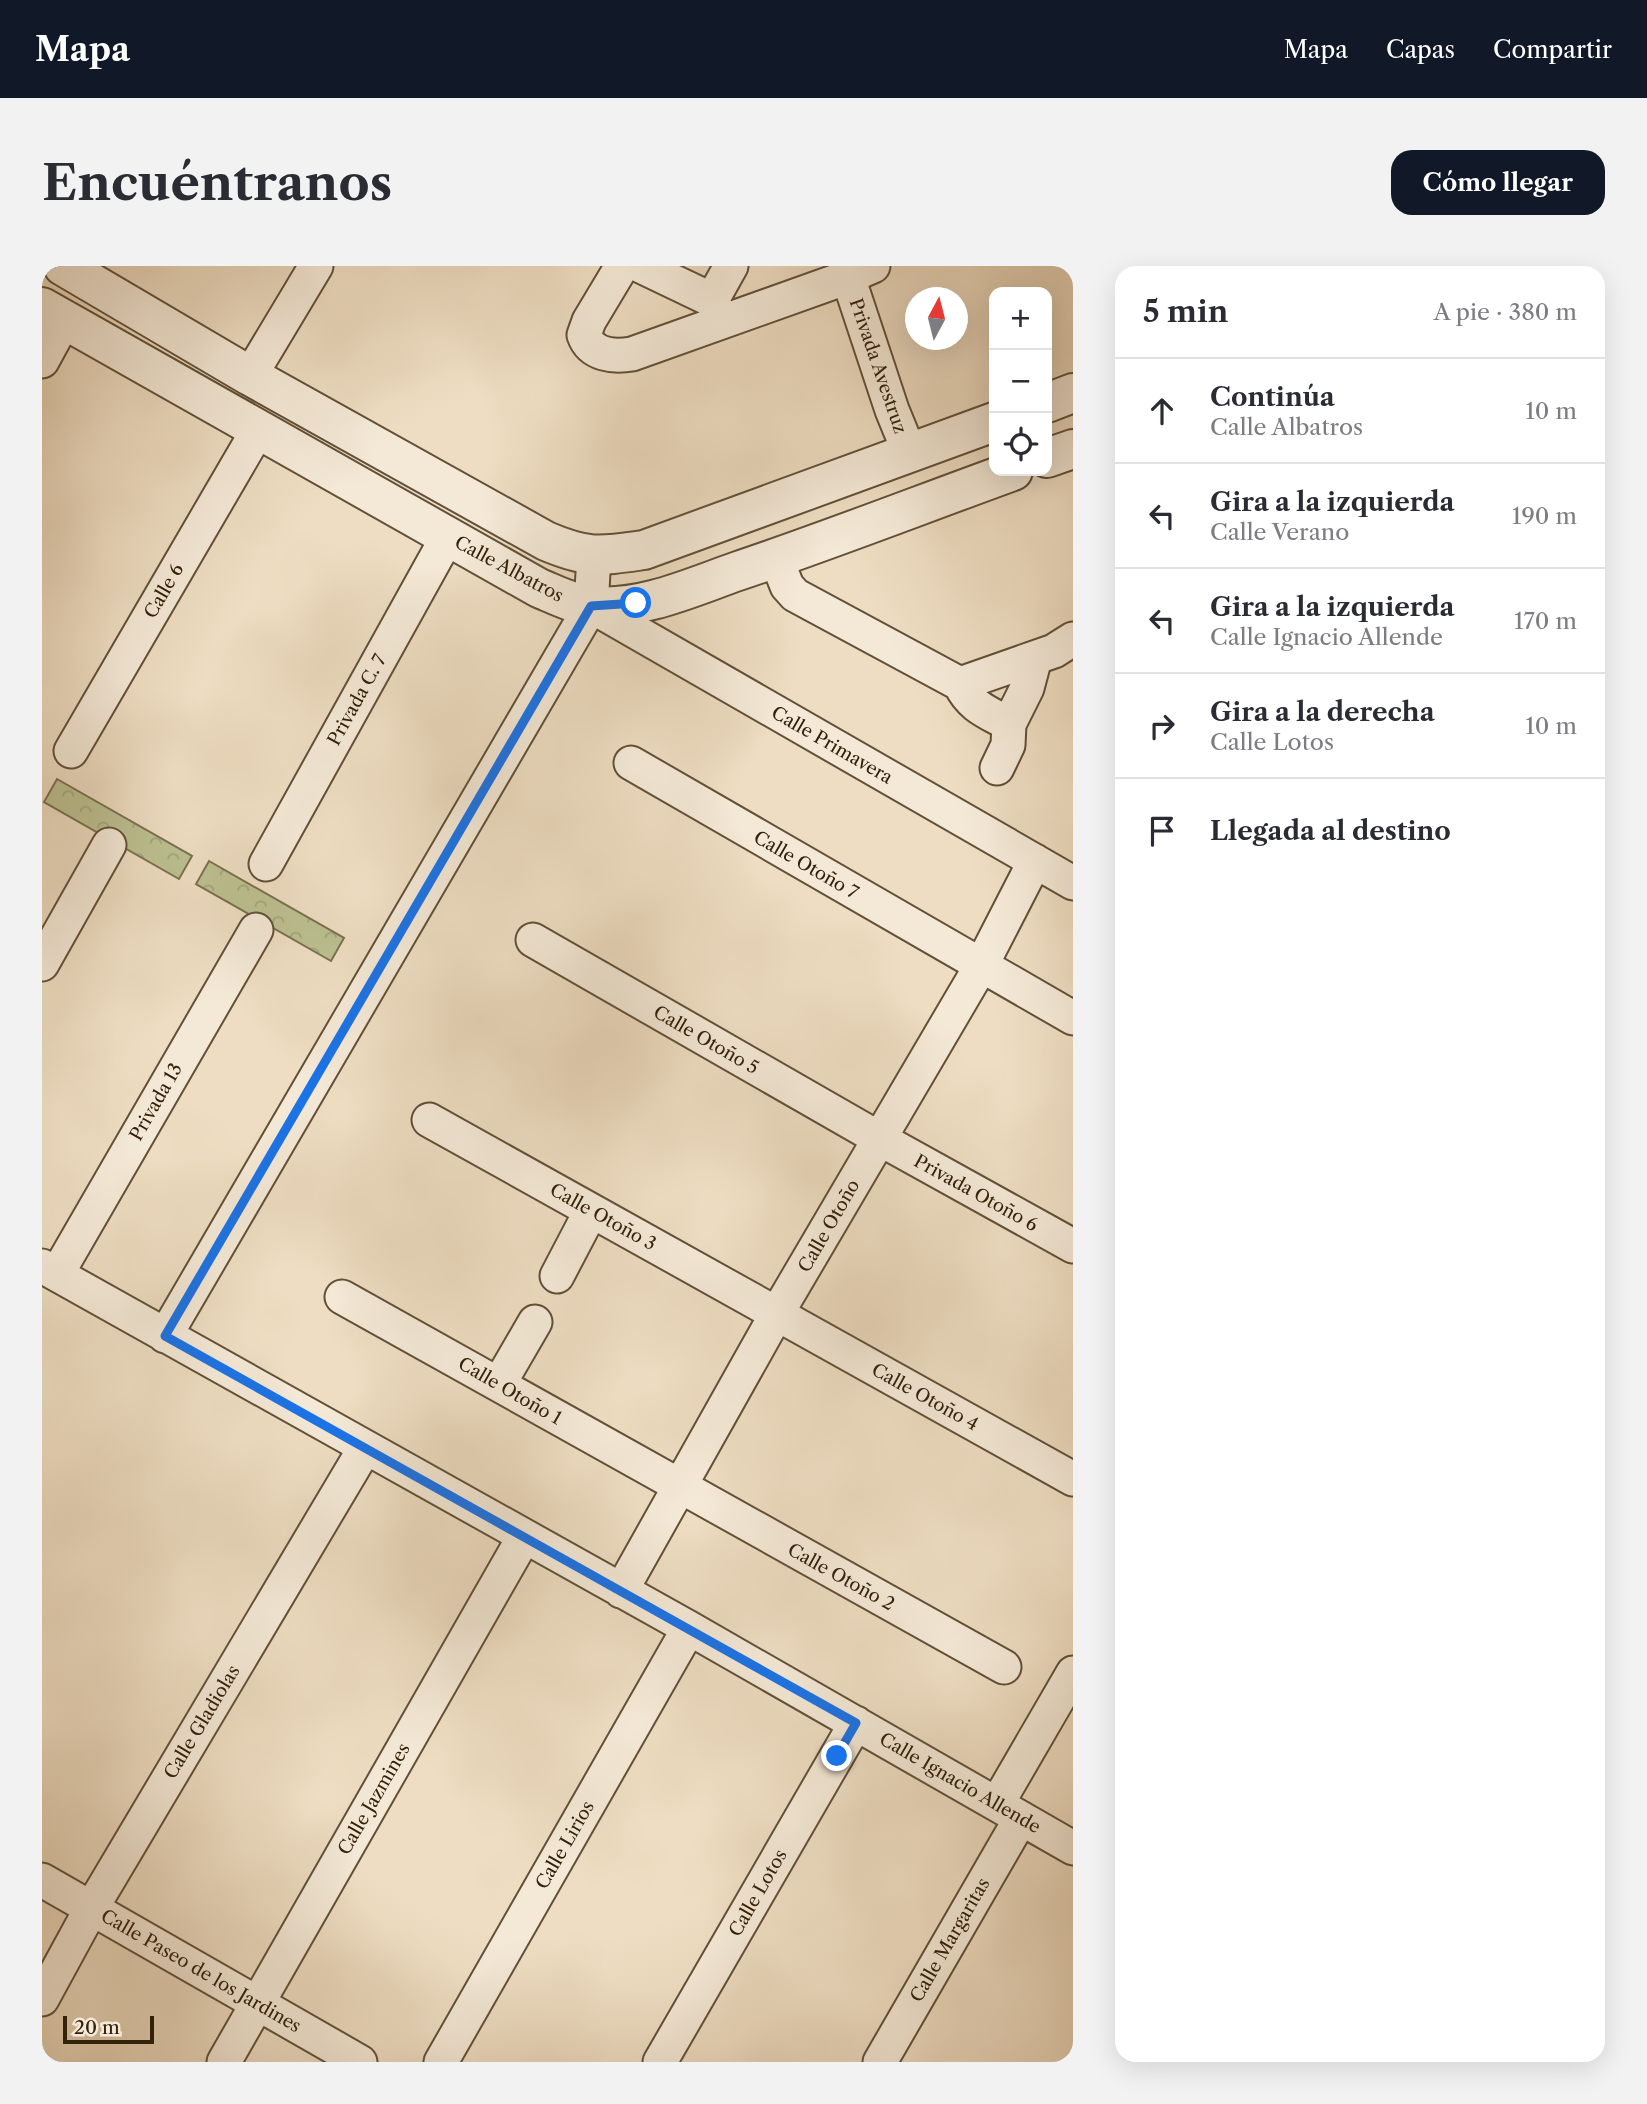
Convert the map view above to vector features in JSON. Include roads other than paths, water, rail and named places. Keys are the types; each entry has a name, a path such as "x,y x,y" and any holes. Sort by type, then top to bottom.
{"street":[{"path":"250,376 316,266"},
{"name":"Privada Avestruz","path":"622,266 585,328 585,340 602,353 615,356 632,354 717,311 860,272 892,410 910,454"},
{"path":"641,266 717,311 731,266"},
{"path":"80,270 250,376 546,541 564,549 594,556 644,550 989,424"},
{"path":"42,361 54,313"},
{"name":"Calle Albatros","path":"54,313 538,588 591,606 636,603 662,597 999,476"},
{"path":"1052,401 1073,393"},
{"name":"Calle 6","path":"71,751 258,430"},
{"path":"1052,456 1073,449"},
{"name":"Privada C. 7","path":"266,864 448,536"},
{"path":"165,1336 591,606 594,556"},
{"path":"776,558 787,586 795,595 960,684 969,700 976,706 1009,724"},
{"name":"Calle Primavera","path":"591,606 1073,883"},
{"path":"960,684 1035,658 1060,648 1073,639"},
{"path":"997,768 1008,746 1009,724 1027,688 1035,658"},
{"name":"Calle Otoño 7","path":"631,763 1073,1018"},
{"path":"42,964 109,845"},
{"name":"Calle Otoño","path":"621,1591 776,1315 981,966 1035,862"},
{"name":"Privada 13","path":"49,1270 256,930"},
{"name":"Calle Otoño 5","path":"533,940 880,1139"},
{"name":"Calle Otoño 3","path":"429,1120 776,1315"},
{"name":"Privada Otoño 6","path":"880,1139 1073,1246"},
{"path":"557,1276 591,1211"},
{"name":"Calle Ignacio Allende","path":"49,1270 689,1628 1073,1848"},
{"name":"Calle Otoño 1","path":"342,1297 678,1487"},
{"name":"Calle Otoño 4","path":"776,1315 1073,1479"},
{"path":"499,1384 535,1322"},
{"name":"Calle Gladiolas","path":"42,1999 91,1909 365,1448"},
{"name":"Calle Otoño 2","path":"678,1487 1004,1667"},
{"name":"Calle Jazmines","path":"224,2062 524,1537"},
{"name":"Calle Lirios","path":"441,2062 689,1628"},
{"name":"Calle Margaritas","path":"880,2062 1009,1811 1062,1718 1073,1673"},
{"name":"Calle Lotos","path":"660,2062 856,1723"},
{"name":"Calle Paseo de los Jardines","path":"42,1880 359,2062"}]}
